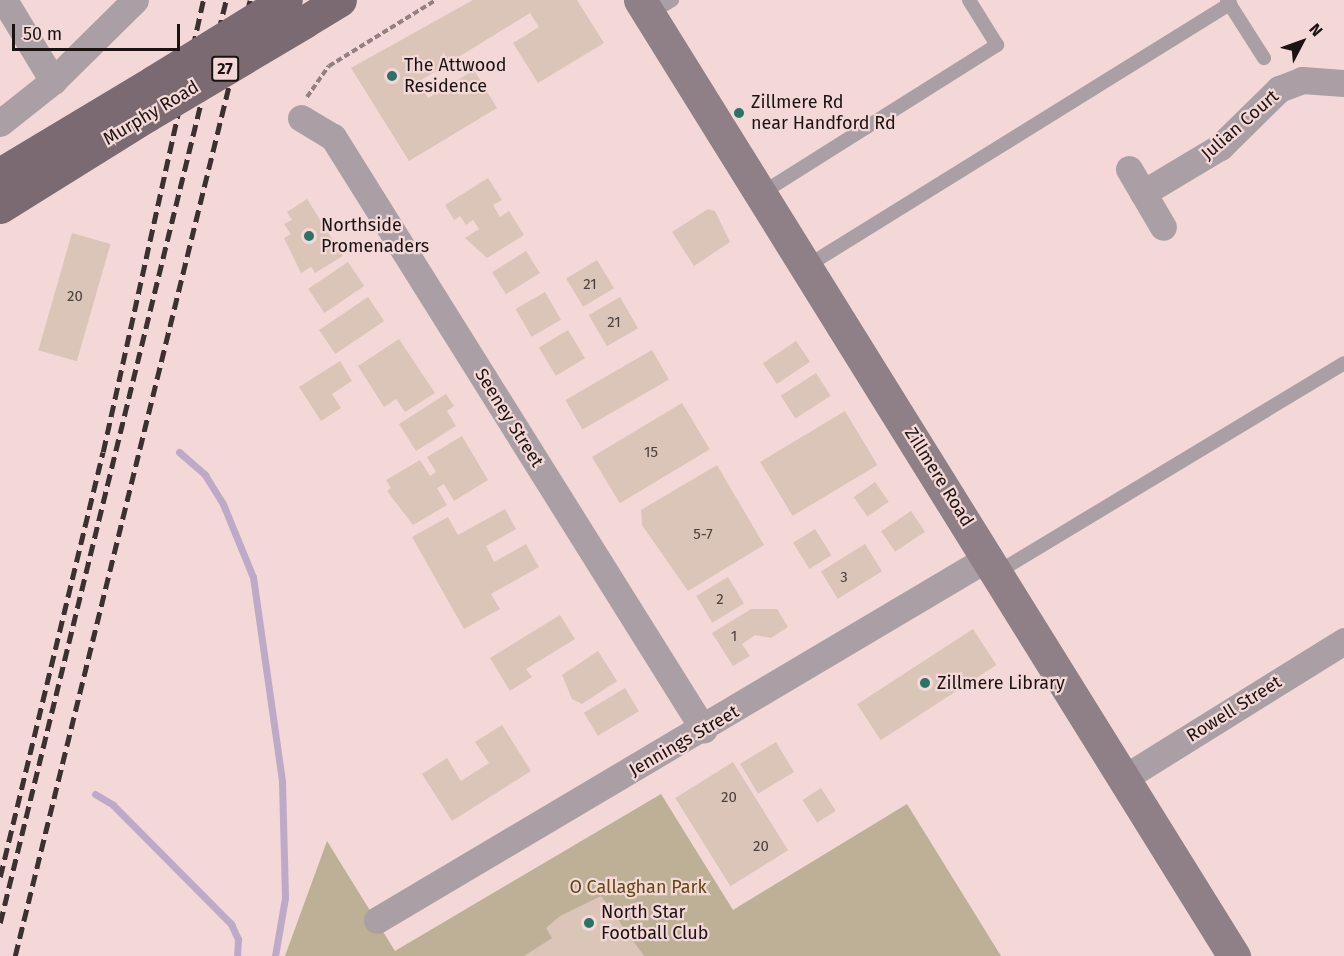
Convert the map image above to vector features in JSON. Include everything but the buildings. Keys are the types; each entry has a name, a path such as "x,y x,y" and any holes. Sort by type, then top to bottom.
{"main road":[{"name":"27","path":"295,11 340,0"},
{"name":"Zillmere Road","path":"653,5 762,193 1234,956"},
{"name":"Murphy Road","path":"0,174 153,82 295,11"},
{"name":"Murphy Road","path":"0,207 146,116 295,11"}],"street":[{"path":"4,0 53,81"},
{"path":"0,123 53,81 135,0"},
{"name":"Julian Court","path":"1143,193 1220,147 1279,89 1302,80 1344,83"},
{"name":"Seeney Street","path":"301,118 333,137 705,730"},
{"path":"1129,169 1163,227"},
{"name":"Jennings Street","path":"377,920 994,565"},
{"name":"Rowell Street","path":"1124,778 1344,641"}],"lane":[{"path":"762,193 997,45 969,0"},
{"path":"807,266 1229,2 1264,58"},
{"path":"994,565 1344,363"}],"path":[{"path":"301,118 319,73 436,0"}],"green space":[{"name":"O Callaghan Park","path":"661,794 733,910 907,804 1001,956 285,956 327,841 395,951"}],"waterway":[{"path":"179,452 205,475 223,504 253,577 282,782 285,898 275,956"},
{"path":"95,794 113,805 231,924 238,939 237,956"}],"railway":[{"path":"0,877 103,452 203,0"},
{"path":"0,923 226,0"},
{"path":"15,956 250,0"}],"place":[{"name":"The Attwood Residence","path":"392,76"},
{"name":"Zillmere Rd near Handford Rd","path":"739,113"},
{"name":"Northside Promenaders","path":"309,236"},
{"name":"Zillmere Library","path":"925,683"},
{"name":"North Star Football Club","path":"589,923"}]}
